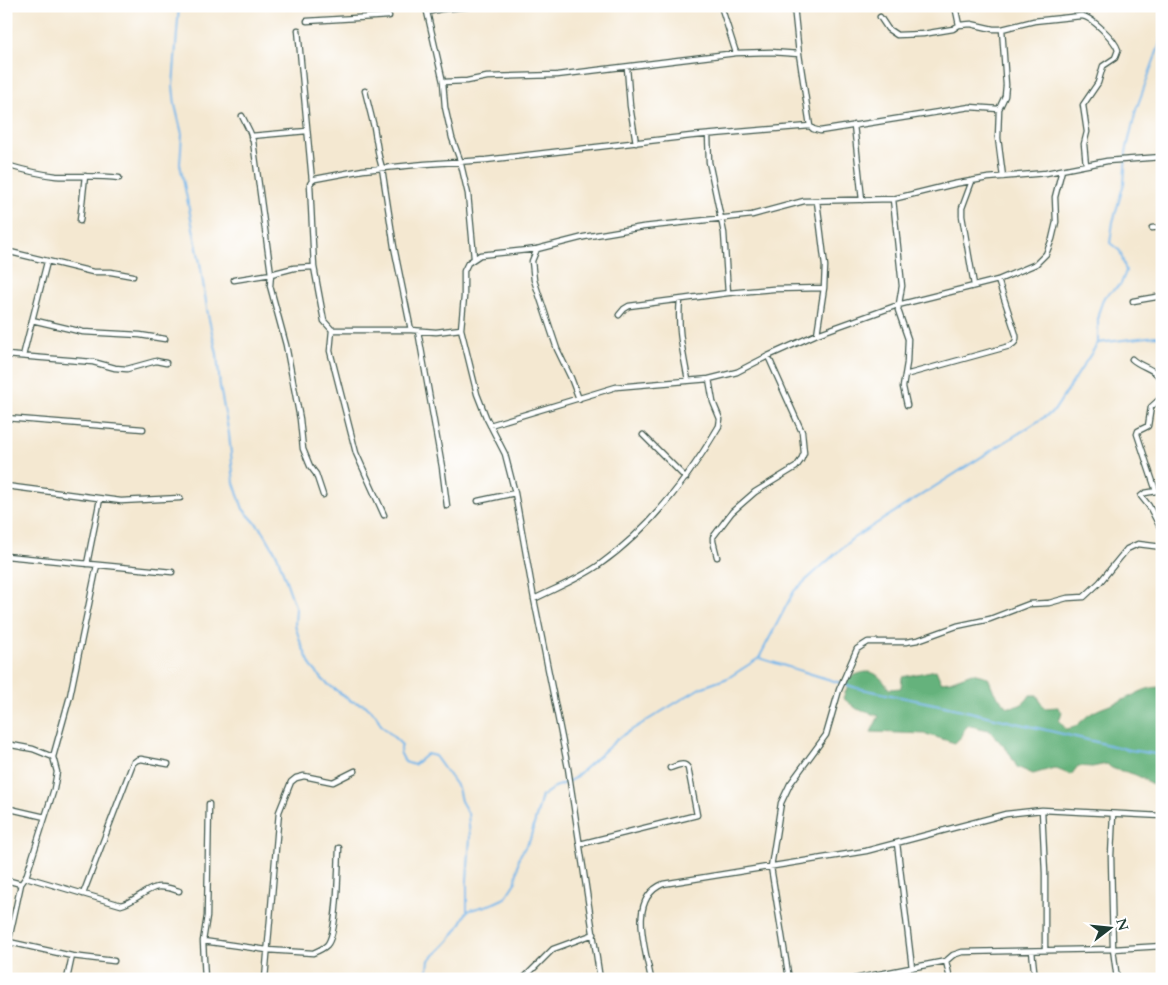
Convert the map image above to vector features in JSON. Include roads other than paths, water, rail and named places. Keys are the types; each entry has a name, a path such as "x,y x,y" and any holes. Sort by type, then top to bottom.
{"street":[{"path":"423,6 427,12 443,82 452,138 460,160 468,194 474,258"},
{"path":"427,12 475,6"},
{"path":"721,6 736,54"},
{"path":"794,6 810,126"},
{"path":"955,6 959,24"},
{"path":"307,21 389,16"},
{"path":"880,17 888,29 897,35 923,34 953,29 959,24 1002,29 1034,21 1087,16 1118,47 1116,56 1103,66 1098,83 1082,105 1087,132 1084,144 1086,165"},
{"path":"1002,29 1006,85 1005,96 999,109 998,138 1003,177"},
{"path":"298,30 312,181 314,267 324,321 332,330 330,351 356,453 384,515"},
{"path":"443,82 467,81 487,77 557,75 736,54 772,52 799,54"},
{"path":"627,67 630,106 636,143"},
{"path":"366,91 382,168 394,248 411,330"},
{"path":"312,181 315,178 382,168 460,160 486,160 708,135 810,126 820,131 970,108 999,109"},
{"path":"242,116 251,136 271,274 270,286 286,345 300,419 303,449 323,495"},
{"path":"854,125 862,200"},
{"path":"251,136 307,131"},
{"path":"708,135 709,162 724,233 728,293"},
{"path":"600,979 568,768 515,493 505,454 477,394 465,353 461,329 464,270 468,262 480,255 537,249 610,232 683,222 752,216 804,201 893,199 972,181 1062,170 1129,158 1162,157"},
{"path":"6,165 56,176 104,176 119,178"},
{"path":"490,425 616,387 709,379 737,372 817,334 898,305 998,280 1036,264 1046,254 1056,222 1055,196 1062,170"},
{"path":"80,221 86,176"},
{"path":"972,181 962,208 962,216 974,285"},
{"path":"893,199 902,286 898,305 899,314 908,339 903,387 907,405"},
{"path":"817,334 824,288 825,266 818,201"},
{"path":"1152,228 1162,227"},
{"path":"537,249 532,261 534,280 557,349 579,398"},
{"path":"6,251 93,272 111,272 133,276"},
{"path":"22,356 47,262"},
{"path":"234,280 294,268 314,267"},
{"path":"905,375 1010,346 1014,343 1016,335 998,280"},
{"path":"618,315 629,306 728,293 773,289 824,288"},
{"path":"1133,301 1162,296"},
{"path":"680,300 679,332 688,380"},
{"path":"32,320 83,332 140,335 165,339"},
{"path":"332,330 411,330 436,332 461,329"},
{"path":"418,331 442,467 446,506"},
{"path":"6,356 93,362 127,369 156,361 166,363"},
{"path":"716,557 713,537 732,512 755,492 796,467 804,453 802,432 768,356"},
{"path":"1132,359 1159,375 1162,384"},
{"path":"534,599 598,566 646,526 677,490 719,426 720,419 713,402 709,379"},
{"path":"1156,491 1137,434 1138,431 1148,426 1151,406 1162,397"},
{"path":"6,418 143,429"},
{"path":"643,435 686,478"},
{"path":"6,486 121,501 180,498"},
{"path":"1162,490 1145,493 1140,496 1162,531"},
{"path":"478,501 515,493"},
{"path":"86,564 100,499"},
{"path":"789,979 771,867 781,803 790,784 809,756 823,741 839,690 857,649 874,641 912,641 957,626 990,619 1029,604 1049,603 1070,597 1084,597 1100,582 1127,548 1138,544 1162,547"},
{"path":"6,556 172,572"},
{"path":"6,954 21,884 26,877 54,789 57,772 53,757 70,696 97,564"},
{"path":"6,744 32,749 53,757"},
{"path":"83,894 133,763 141,759 168,764"},
{"path":"580,844 697,815 688,768 683,764 670,768"},
{"path":"265,979 279,812 291,782 296,778 304,776 334,782 355,771"},
{"path":"205,979 203,941 207,916 209,804"},
{"path":"6,808 45,817"},
{"path":"651,979 640,920 642,908 654,888 663,884 866,851 984,818 1006,814 1042,810 1162,816"},
{"path":"1042,810 1045,874 1045,950"},
{"path":"1113,814 1111,856 1113,949 1117,979"},
{"path":"897,843 912,968"},
{"path":"203,941 267,950 313,953 319,951 327,945 331,937 336,909 339,848"},
{"path":"26,877 121,905 131,903 155,888 164,887 179,891"},
{"path":"6,880 21,884"},
{"path":"523,979 553,950 594,934"},
{"path":"9,942 72,956 114,961"},
{"path":"854,979 946,961 953,955 962,952 1113,949 1162,946"},
{"path":"1032,951 1035,979"},
{"path":"67,979 72,956"},
{"path":"946,961 950,979"}],"waterway":[{"path":"179,6 173,86 175,105 182,134 180,164 217,354 234,483 243,509 263,531 277,555 296,609 295,625 311,666 325,682 351,701 365,705 376,715 381,725 402,745 400,752 405,762 414,765 427,754 435,756 458,788 461,801 468,813 470,838 467,911"},
{"path":"427,979 429,960 451,938 467,911 505,898 516,881 519,857 530,839 542,796 555,787 573,779 620,737 700,688 728,678 759,658 794,591 852,539 1054,411 1098,343 1098,314 1104,297 1121,284 1126,271 1120,251 1110,243 1113,222 1124,183 1126,152 1136,110 1162,38"},
{"path":"1098,343 1156,336 1162,338"},
{"path":"759,658 857,688 949,707 1130,750 1162,755"}]}
